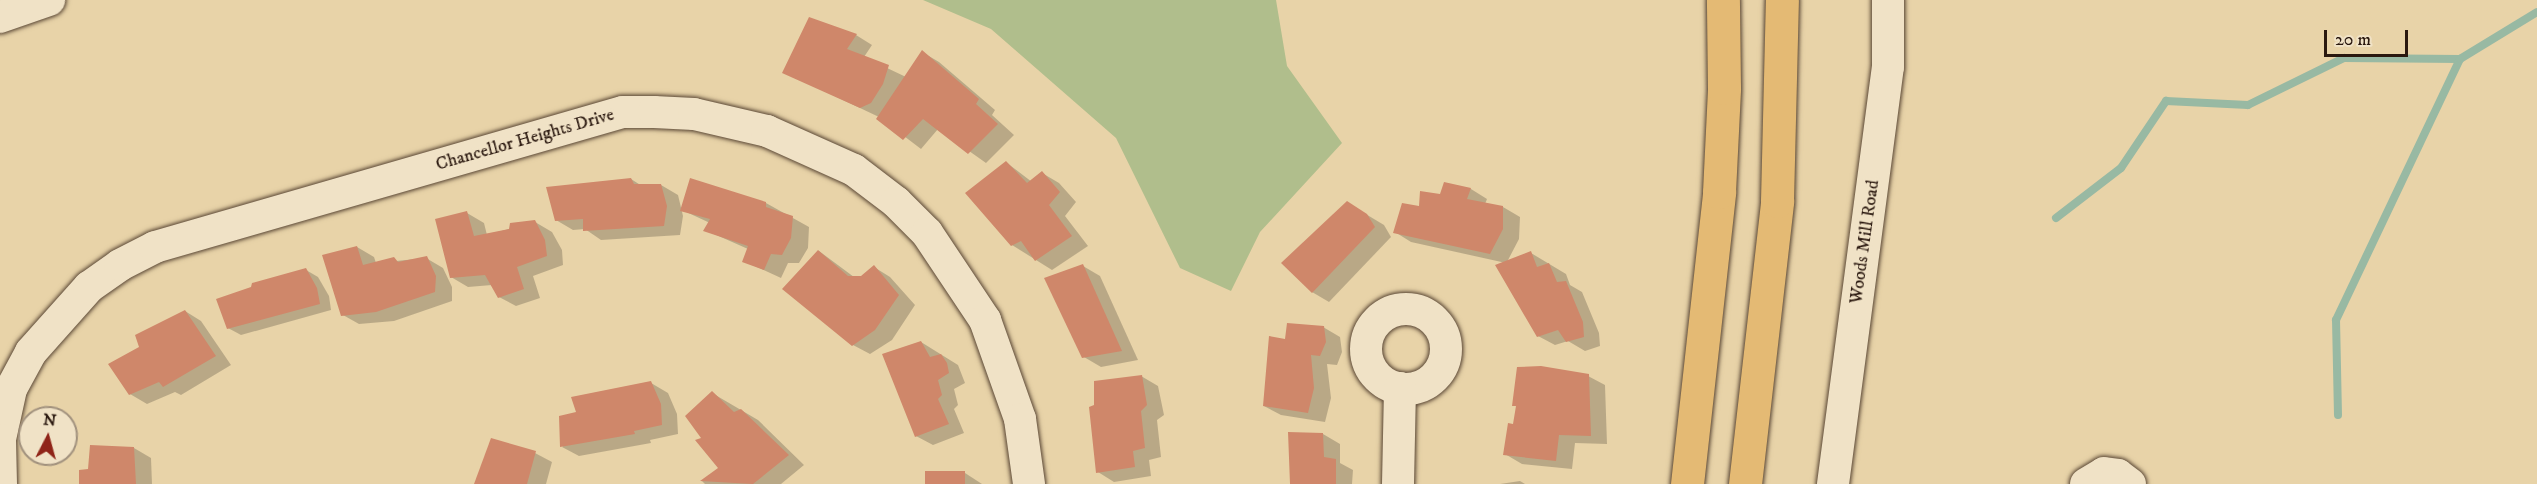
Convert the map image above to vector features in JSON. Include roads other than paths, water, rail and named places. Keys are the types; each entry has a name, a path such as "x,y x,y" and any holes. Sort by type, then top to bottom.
{"highway":[{"path":"1687,484 1719,192 1724,88 1723,0"},
{"path":"1745,484 1777,201 1782,0"}],"street":[{"path":"0,17 49,0"},
{"name":"Woods Mill Road","path":"1833,484 1888,67 1888,0"},
{"name":"Chancellor Heights Drive","path":"1,484 0,440 11,389 31,352 89,287 146,251 623,112 654,112 731,122 796,142 854,170 896,202 927,233 985,320 1020,418 1029,484"},
{"path":"1398,484 1400,388"},
{"path":"2086,484 2104,473 2118,475 2130,484"}],"waterway":[{"path":"2338,415 2336,320 2460,59 2537,12"},
{"path":"2056,218 2121,168 2166,101 2248,105 2344,58 2460,59"}]}
